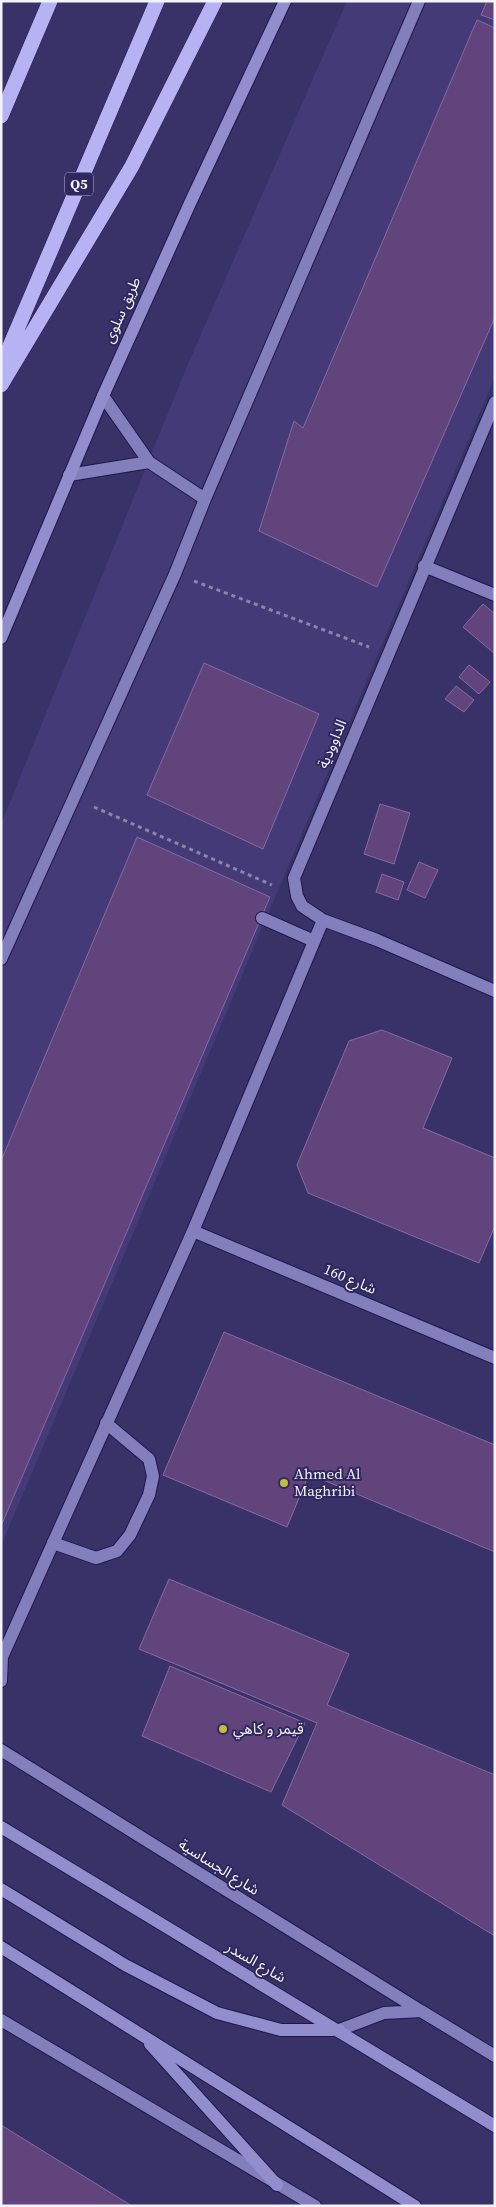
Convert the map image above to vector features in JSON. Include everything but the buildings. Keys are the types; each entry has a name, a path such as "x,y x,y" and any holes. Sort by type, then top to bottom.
{"highway":[{"path":"1,116 50,1"},
{"name":"Q5","path":"1,367 157,1"},
{"path":"1,385 132,166 215,1"}],"main road":[{"name":"طريق سلوى","path":"1,638 103,396 191,201 285,1"},
{"name":"شارع السدر","path":"1,1827 495,2126"},
{"path":"1,1890 125,1964 217,2013 281,2030 339,2030"},
{"path":"1,1947 415,2206"},
{"path":"138,2031 277,2185"}],"street":[{"path":"1,959 175,574 205,499 420,1"},
{"path":"103,396 149,462 205,499"},
{"name":"الداوودية","path":"297,896 294,878 424,566 495,402"},
{"path":"69,475 149,462"},
{"path":"424,566 495,595"},
{"path":"297,896 302,906 323,920 377,940 495,991"},
{"path":"262,918 314,941"},
{"path":"1,1681 2,1657 193,1231 323,920"},
{"name":"شارع 160","path":"193,1231 495,1358"},
{"path":"53,1543 96,1558 117,1551 130,1535 149,1495 153,1476 149,1459 106,1423"},
{"name":"شارع الجساسية","path":"1,1750 495,2056"},
{"path":"339,2030 384,2013 420,2011"},
{"path":"1,2020 315,2206"}],"path":[{"path":"175,574 388,654"},
{"path":"73,798 297,896"}],"shaded area":[{"path":"347,1 495,1 495,377 1,1546 1,824 188,364"}],"place":[{"name":"Ahmed Al Maghribi","path":"284,1483"},
{"name":"قيمر و كاهي","path":"223,1729"}]}
